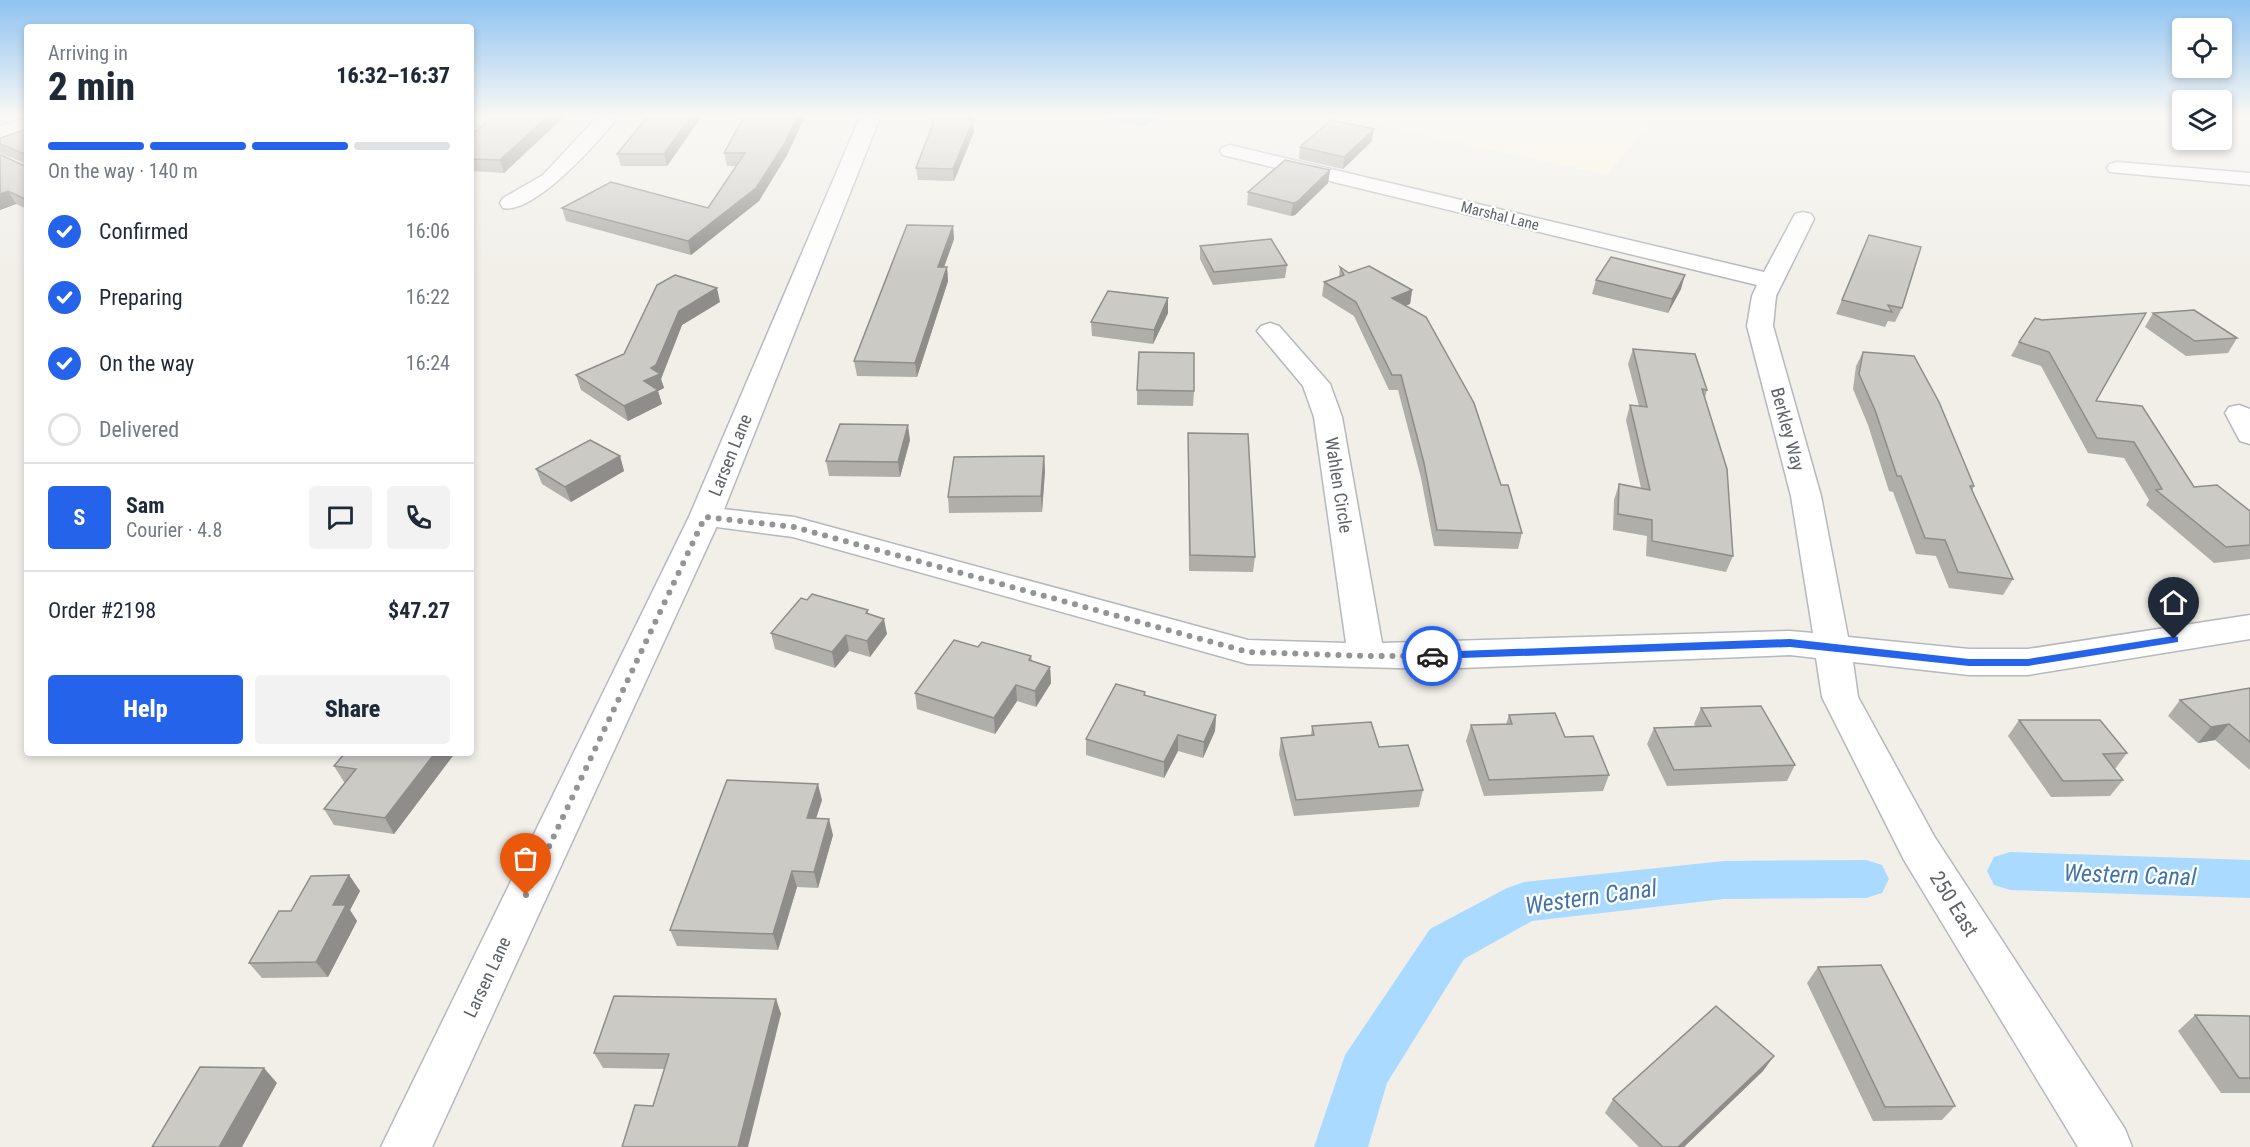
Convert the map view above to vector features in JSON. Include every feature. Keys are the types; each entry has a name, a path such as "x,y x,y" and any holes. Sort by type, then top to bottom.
{"street":[{"path":"511,203 550,179 560,169"},
{"name":"Larsen Lane","path":"406,1147 705,517 849,169"},
{"name":"Marshal Lane","path":"1303,169 1771,281"},
{"path":"2123,169 2248,180"},
{"name":"Berkley Way","path":"1803,219 1764,296 1760,326 1806,496 1832,646"},
{"name":"Wahlen Circle","path":"1270,331 1316,384 1328,417 1366,656"},
{"path":"705,517 794,527 1248,652 1366,656 1790,643 1969,662 2028,663 2250,627"},
{"name":"250 East","path":"1832,646 1840,698 1919,848 2107,1147"}],"shaded area":[{"path":"1577,169 1612,169 1607,175"}],"building":[{"path":"0,169 24,169 24,199 8,191 0,194"},
{"path":"735,169 769,169 756,188 688,241 562,208 611,182 708,208"},
{"path":"1275,169 1330,170 1297,202 1248,192"},
{"path":"907,225 953,226 938,267 947,267 915,363 854,361"},
{"path":"1869,235 1921,247 1902,308 1888,305 1892,312 1842,300"},
{"path":"1271,239 1287,265 1214,272 1200,246"},
{"path":"1611,257 1685,275 1672,299 1596,280"},
{"path":"1369,266 1412,290 1392,298 1426,317 1474,403 1501,485 1508,485 1522,533 1437,530 1424,463 1401,375 1392,375 1356,302 1324,282 1344,275 1340,267 1349,273"},
{"path":"675,275 717,288 679,311 656,365 651,368 660,374 644,381 658,390 624,406 576,375 624,354 657,285"},
{"path":"1108,291 1168,298 1154,330 1091,322"},
{"path":"2194,310 2237,338 2195,341 2153,313"},
{"path":"2146,313 2096,401 2142,406 2194,487 2217,485 2250,511 2250,545 2226,547 2156,490 2162,489 2134,442 2097,438 2049,352 2019,342 2035,318 2042,320"},
{"path":"1633,349 1695,354 1707,390 1702,389 1727,469 1733,556 1652,541 1652,520 1618,514 1619,484 1650,490 1630,405 1647,407"},
{"path":"1139,352 1194,353 1194,391 1137,390"},
{"path":"1863,352 1914,356 1939,402 1974,486 1970,486 2013,579 1958,572 1945,540 1925,538 1901,476 1897,476 1875,410 1859,374"},
{"path":"840,424 908,425 898,462 826,461"},
{"path":"1188,433 1248,434 1255,557 1190,555"},
{"path":"590,440 620,456 565,487 536,469"},
{"path":"1044,456 1041,496 948,497 954,457"},
{"path":"812,594 868,610 866,613 884,619 867,641 846,635 832,652 771,633 801,598 807,600"},
{"path":"954,640 978,647 982,642 1031,656 1029,660 1050,667 1035,691 1016,685 994,718 915,693"},
{"path":"1116,684 1145,692 1144,695 1216,715 1204,742 1178,735 1164,762 1086,739"},
{"path":"2250,688 2250,742 2229,724 2211,727 2180,700"},
{"path":"1761,706 1795,765 1674,770 1654,728 1711,726 1701,708"},
{"path":"1555,713 1565,737 1593,736 1609,775 1489,780 1471,725 1512,724 1509,715"},
{"path":"2019,720 2100,720 2127,753 2103,754 2123,780 2063,781"},
{"path":"1371,722 1379,747 1408,745 1423,790 1296,800 1281,738 1314,735 1312,726"},
{"path":"342,756 433,756 385,818 324,809 356,769 334,766"},
{"path":"727,780 818,784 807,818 829,819 814,872 792,871 773,934 670,930"},
{"path":"349,875 333,905 346,905 316,962 249,963 279,911 291,911 311,876"},
{"path":"1881,965 1955,1106 1885,1107 1818,967"},
{"path":"614,996 776,999 738,1147 622,1147 635,1105 653,1106 669,1054 594,1053"},
{"path":"1716,1006 1774,1056 1678,1147 1663,1147 1613,1099"},
{"path":"2195,1015 2250,1016 2250,1078 2239,1078"},
{"path":"200,1067 264,1068 219,1147 152,1147"}],"waterway":[{"name":"Western Canal","path":"2010,871 2250,879"},
{"name":"Western Canal","path":"1341,1147 1364,1073 1447,944 1524,902 1724,880 1866,879"}],"way so far":[{"path":"526,895 705,517 765,522 820,533 1248,652 1432,656"}],"route":[{"path":"1432,656 1790,643 1969,662 2028,663 2174,639"}]}
